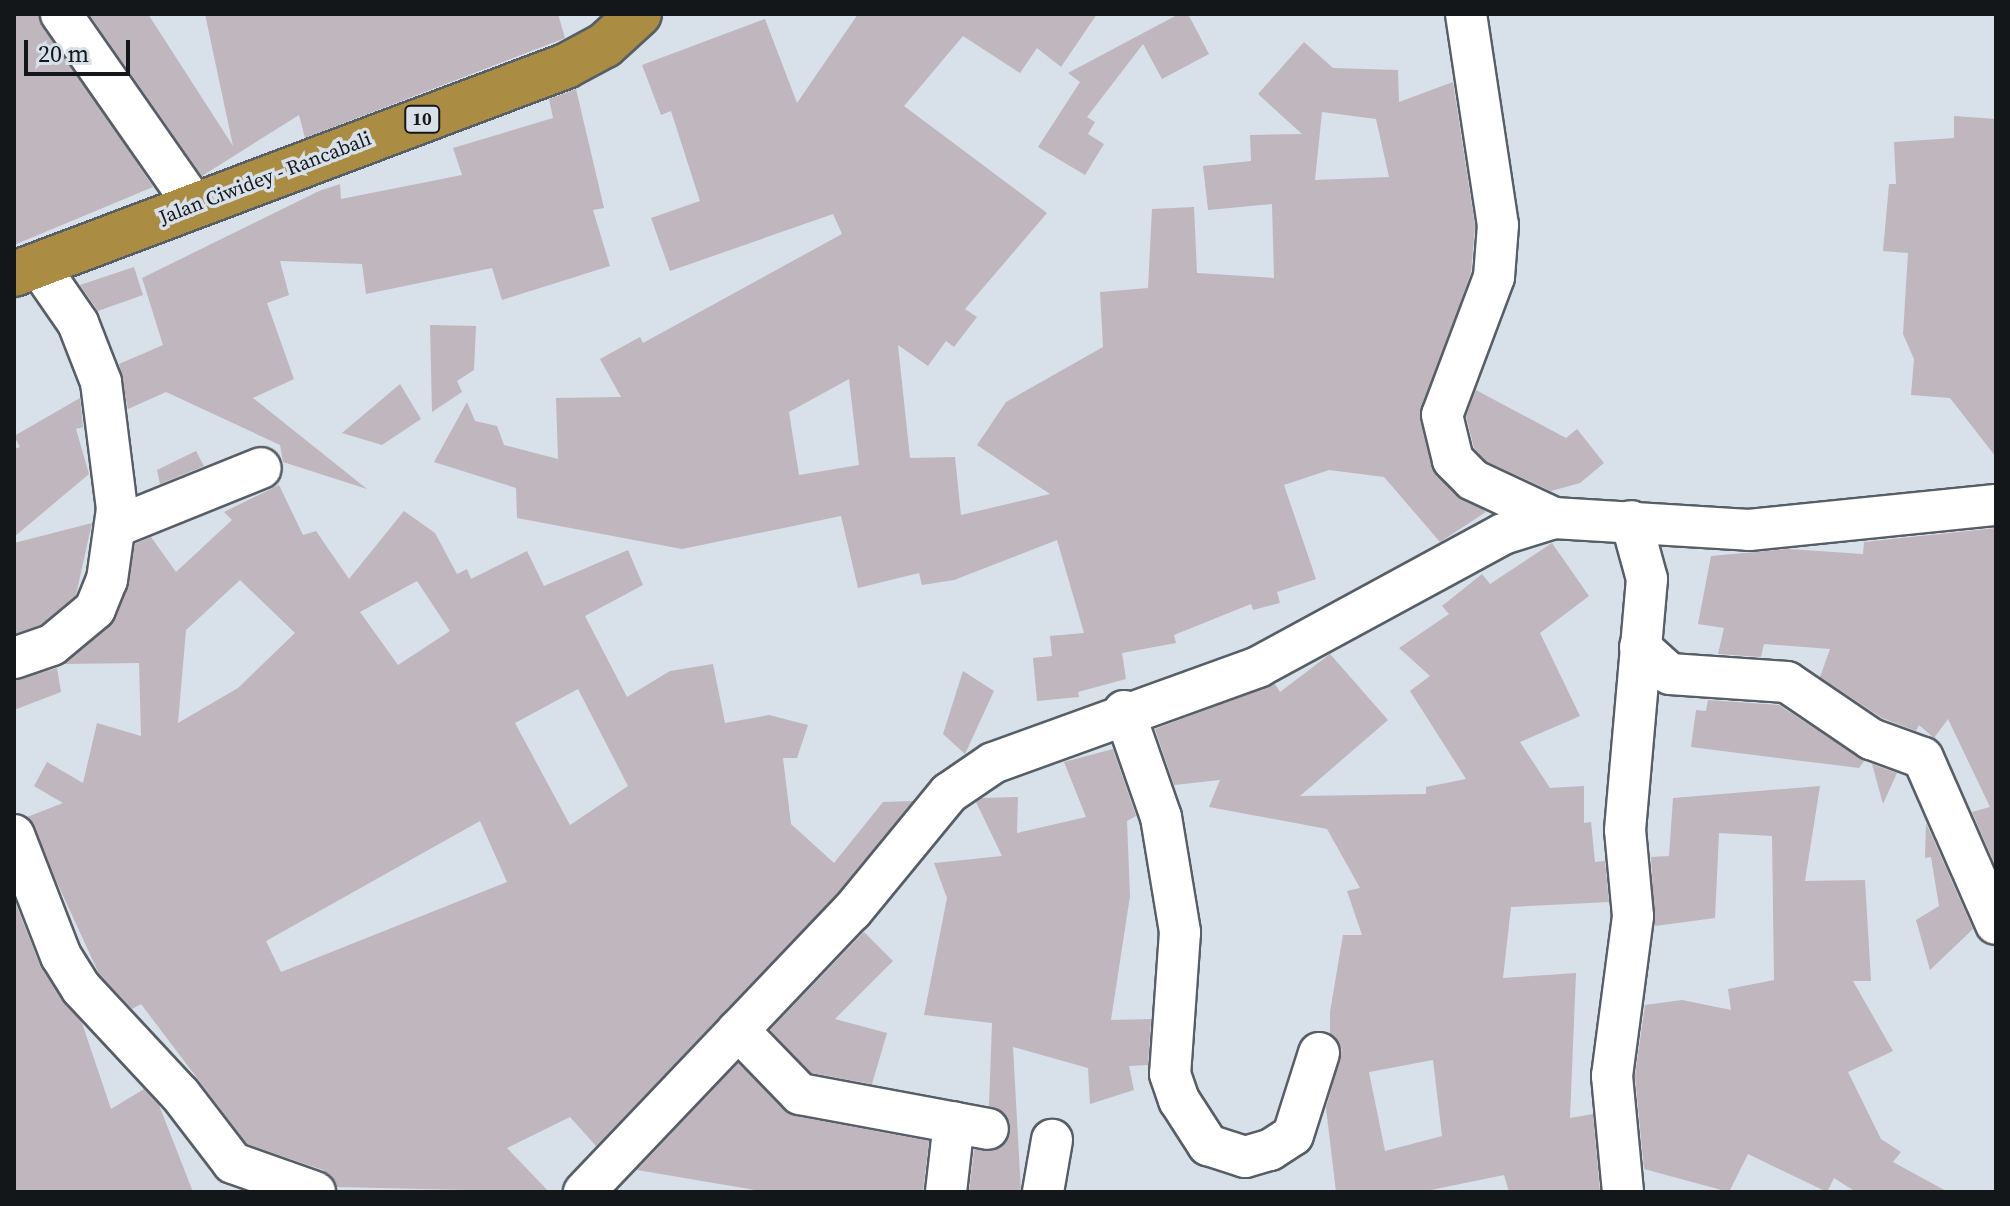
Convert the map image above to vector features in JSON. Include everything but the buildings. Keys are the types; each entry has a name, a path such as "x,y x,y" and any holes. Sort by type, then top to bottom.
{"highway":[{"name":"Jalan Ciwidey - Rancabali","path":"26,269 566,66 605,45 639,14"}],"street":[{"path":"61,14 194,205"},
{"path":"1466,14 1498,225 1494,277 1442,415 1453,460 1473,480 1554,518"},
{"path":"14,658 52,645 95,609 115,527 113,443 101,382 78,323 26,269"},
{"path":"115,527 261,468"},
{"path":"584,1192 752,1041 949,793 993,763 1124,711 1258,667 1503,534 1554,518 1749,530 1996,505"},
{"path":"1623,1192 1612,1076 1633,916 1625,830 1647,579 1631,521"},
{"path":"1640,647 1670,674 1787,682 1871,739 1923,758 1996,924"},
{"path":"1124,711 1161,817 1180,932 1170,1074 1179,1100 1208,1145 1245,1157 1270,1150 1293,1135 1319,1053"},
{"path":"14,835 61,956 81,988 180,1094 233,1163 315,1192"},
{"path":"752,1041 800,1094 971,1125 946,1192"},
{"path":"1043,1192 1052,1140"}]}
